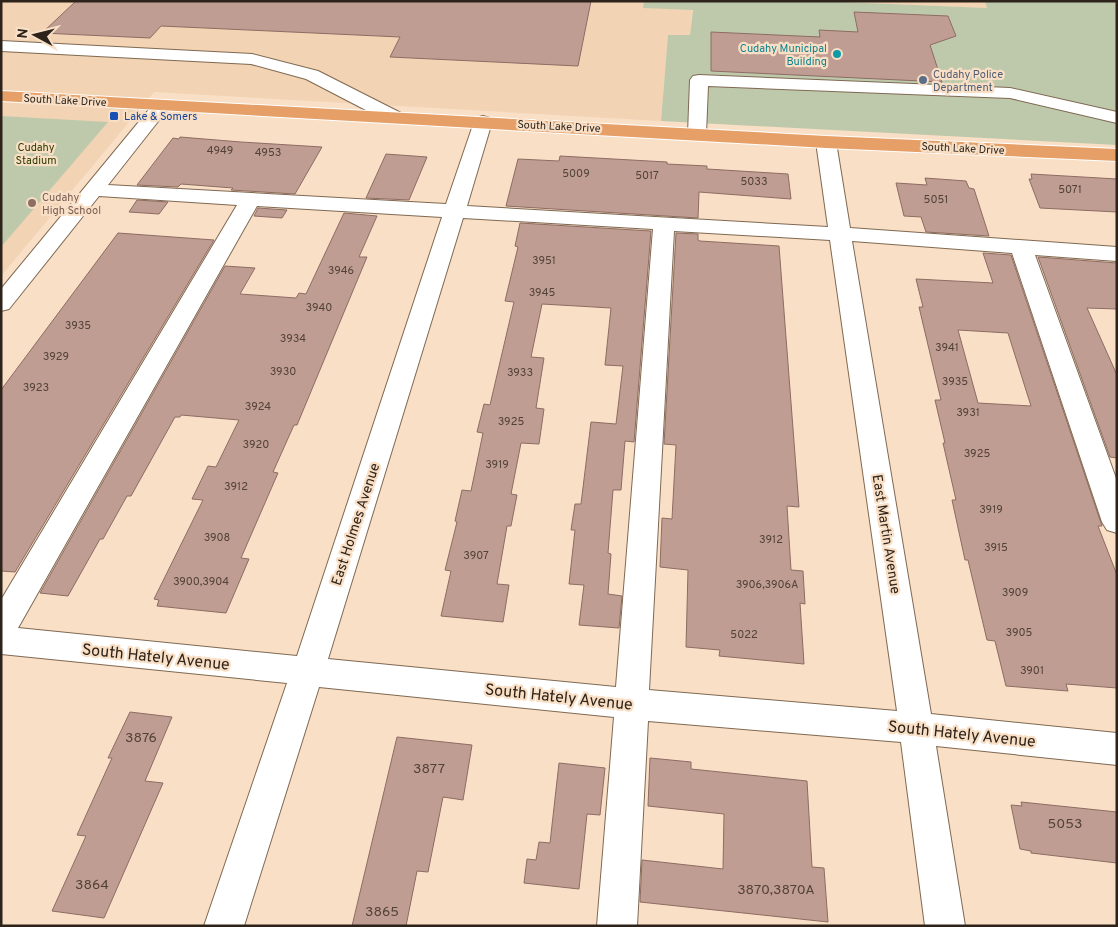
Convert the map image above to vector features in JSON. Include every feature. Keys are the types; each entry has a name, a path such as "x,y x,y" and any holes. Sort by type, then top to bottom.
{"main road":[{"name":"South Lake Drive","path":"1,96 826,142 1117,155"}],"street":[{"path":"1,46 252,59 312,75 394,117"},
{"path":"697,134 699,80 1010,93 1117,118"},
{"path":"1,304 162,105"},
{"name":"East Holmes Avenue","path":"224,926 484,122"},
{"name":"East Martin Avenue","path":"826,142 945,926"},
{"path":"94,190 840,234 1117,254"},
{"path":"1,629 251,199"},
{"path":"617,926 664,223"},
{"path":"1021,247 1117,522"},
{"name":"South Hately Avenue","path":"1,640 632,704 916,728 1117,749"}],"shaded area":[{"name":"Cudahy High School","path":"1,1 693,1 690,35 668,35 661,121 154,92 1,276"},
{"path":"820,1 985,1 988,8"}],"green space":[{"path":"644,1 820,1 987,8 985,1 1117,1 1117,145 661,121 668,35 690,35 693,10 643,8"},
{"name":"Cudahy Stadium","path":"1,116 108,122 1,247"}],"building":[{"path":"76,1 591,1 578,66 390,57 400,37 161,26 150,38 42,33"},
{"name":"Cudahy Municipal Building","path":"854,12 948,16 956,36 930,45 942,82 711,71 711,32 820,37 819,30 858,32"},
{"path":"180,137 322,147 295,194 231,190 233,188 181,184 178,187 137,185 173,138 179,139"},
{"path":"386,154 427,157 409,200 366,198"},
{"path":"560,156 667,162 667,164 707,166 707,169 788,174 791,199 699,192 698,218 506,206 518,159 559,161"},
{"path":"1031,174 1117,179 1117,212 1040,208 1029,179 1032,179"},
{"path":"925,178 966,181 969,188 974,189 989,236 926,232 921,217 904,216 896,183 927,185"},
{"path":"137,200 168,202 159,214 129,212"},
{"path":"258,208 287,210 282,218 254,216"},
{"path":"344,213 377,216 359,257 367,257 297,425 294,425 273,472 278,473 241,558 249,559 226,613 157,606 159,600 154,599 203,500 192,499 208,466 216,467 239,420 181,415 180,417 175,417 131,496 127,496 68,596 40,593 225,266 255,268 240,294 296,298 299,293 306,294"},
{"path":"520,223 651,231 634,442 625,441 621,490 613,490 608,553 611,554 608,594 622,596 619,628 579,625 584,585 569,584 575,530 571,530 575,504 581,504 591,422 616,424 623,366 605,365 611,308 542,304 531,357 544,358 536,408 544,409 539,444 521,443 511,494 517,495 511,526 507,526 497,584 509,585 503,622 441,616 451,571 445,570 457,522 455,521 462,490 471,491 483,433 477,432 484,404 490,405 514,302 505,301 518,247 515,246"},
{"path":"118,233 214,240 15,572 1,571 1,390"},
{"path":"676,233 698,234 698,240 700,241 779,246 799,507 787,506 791,570 803,571 805,604 800,603 804,664 719,656 720,650 686,647 688,570 660,567 662,518 672,519 676,445 664,444"},
{"path":"983,253 1011,255 1102,526 1098,526 1117,575 1117,688 1066,684 1068,691 1006,686 995,641 987,640 968,560 965,560 952,500 956,500 935,400 941,400 919,307 923,307 916,279 993,283","holes":["958,330 1008,333 1031,406 978,403"]},
{"path":"1038,257 1117,263 1117,309 1087,308 1117,375 1117,458 1110,457"},
{"path":"130,712 172,717 145,781 163,783 104,918 52,911 86,836 77,835 112,758 108,758"},
{"path":"397,737 472,745 463,800 443,797 428,872 417,871 406,926 352,926"},
{"path":"650,758 691,762 691,769 807,781 812,867 824,868 828,922 640,902 642,860 723,869 724,814 648,806"},
{"path":"559,763 605,768 600,815 587,814 579,889 524,883 527,859 536,860 539,842 550,843"},
{"path":"1021,802 1117,812 1117,863 1031,853 1031,851 1020,849 1011,805 1022,806"}],"place":[{"name":"Cudahy Municipal Building","path":"837,54"},
{"name":"Cudahy Police Department","path":"923,80"},
{"name":"Lake & Somers","path":"114,116"},
{"name":"Cudahy High School","path":"32,203"}]}
